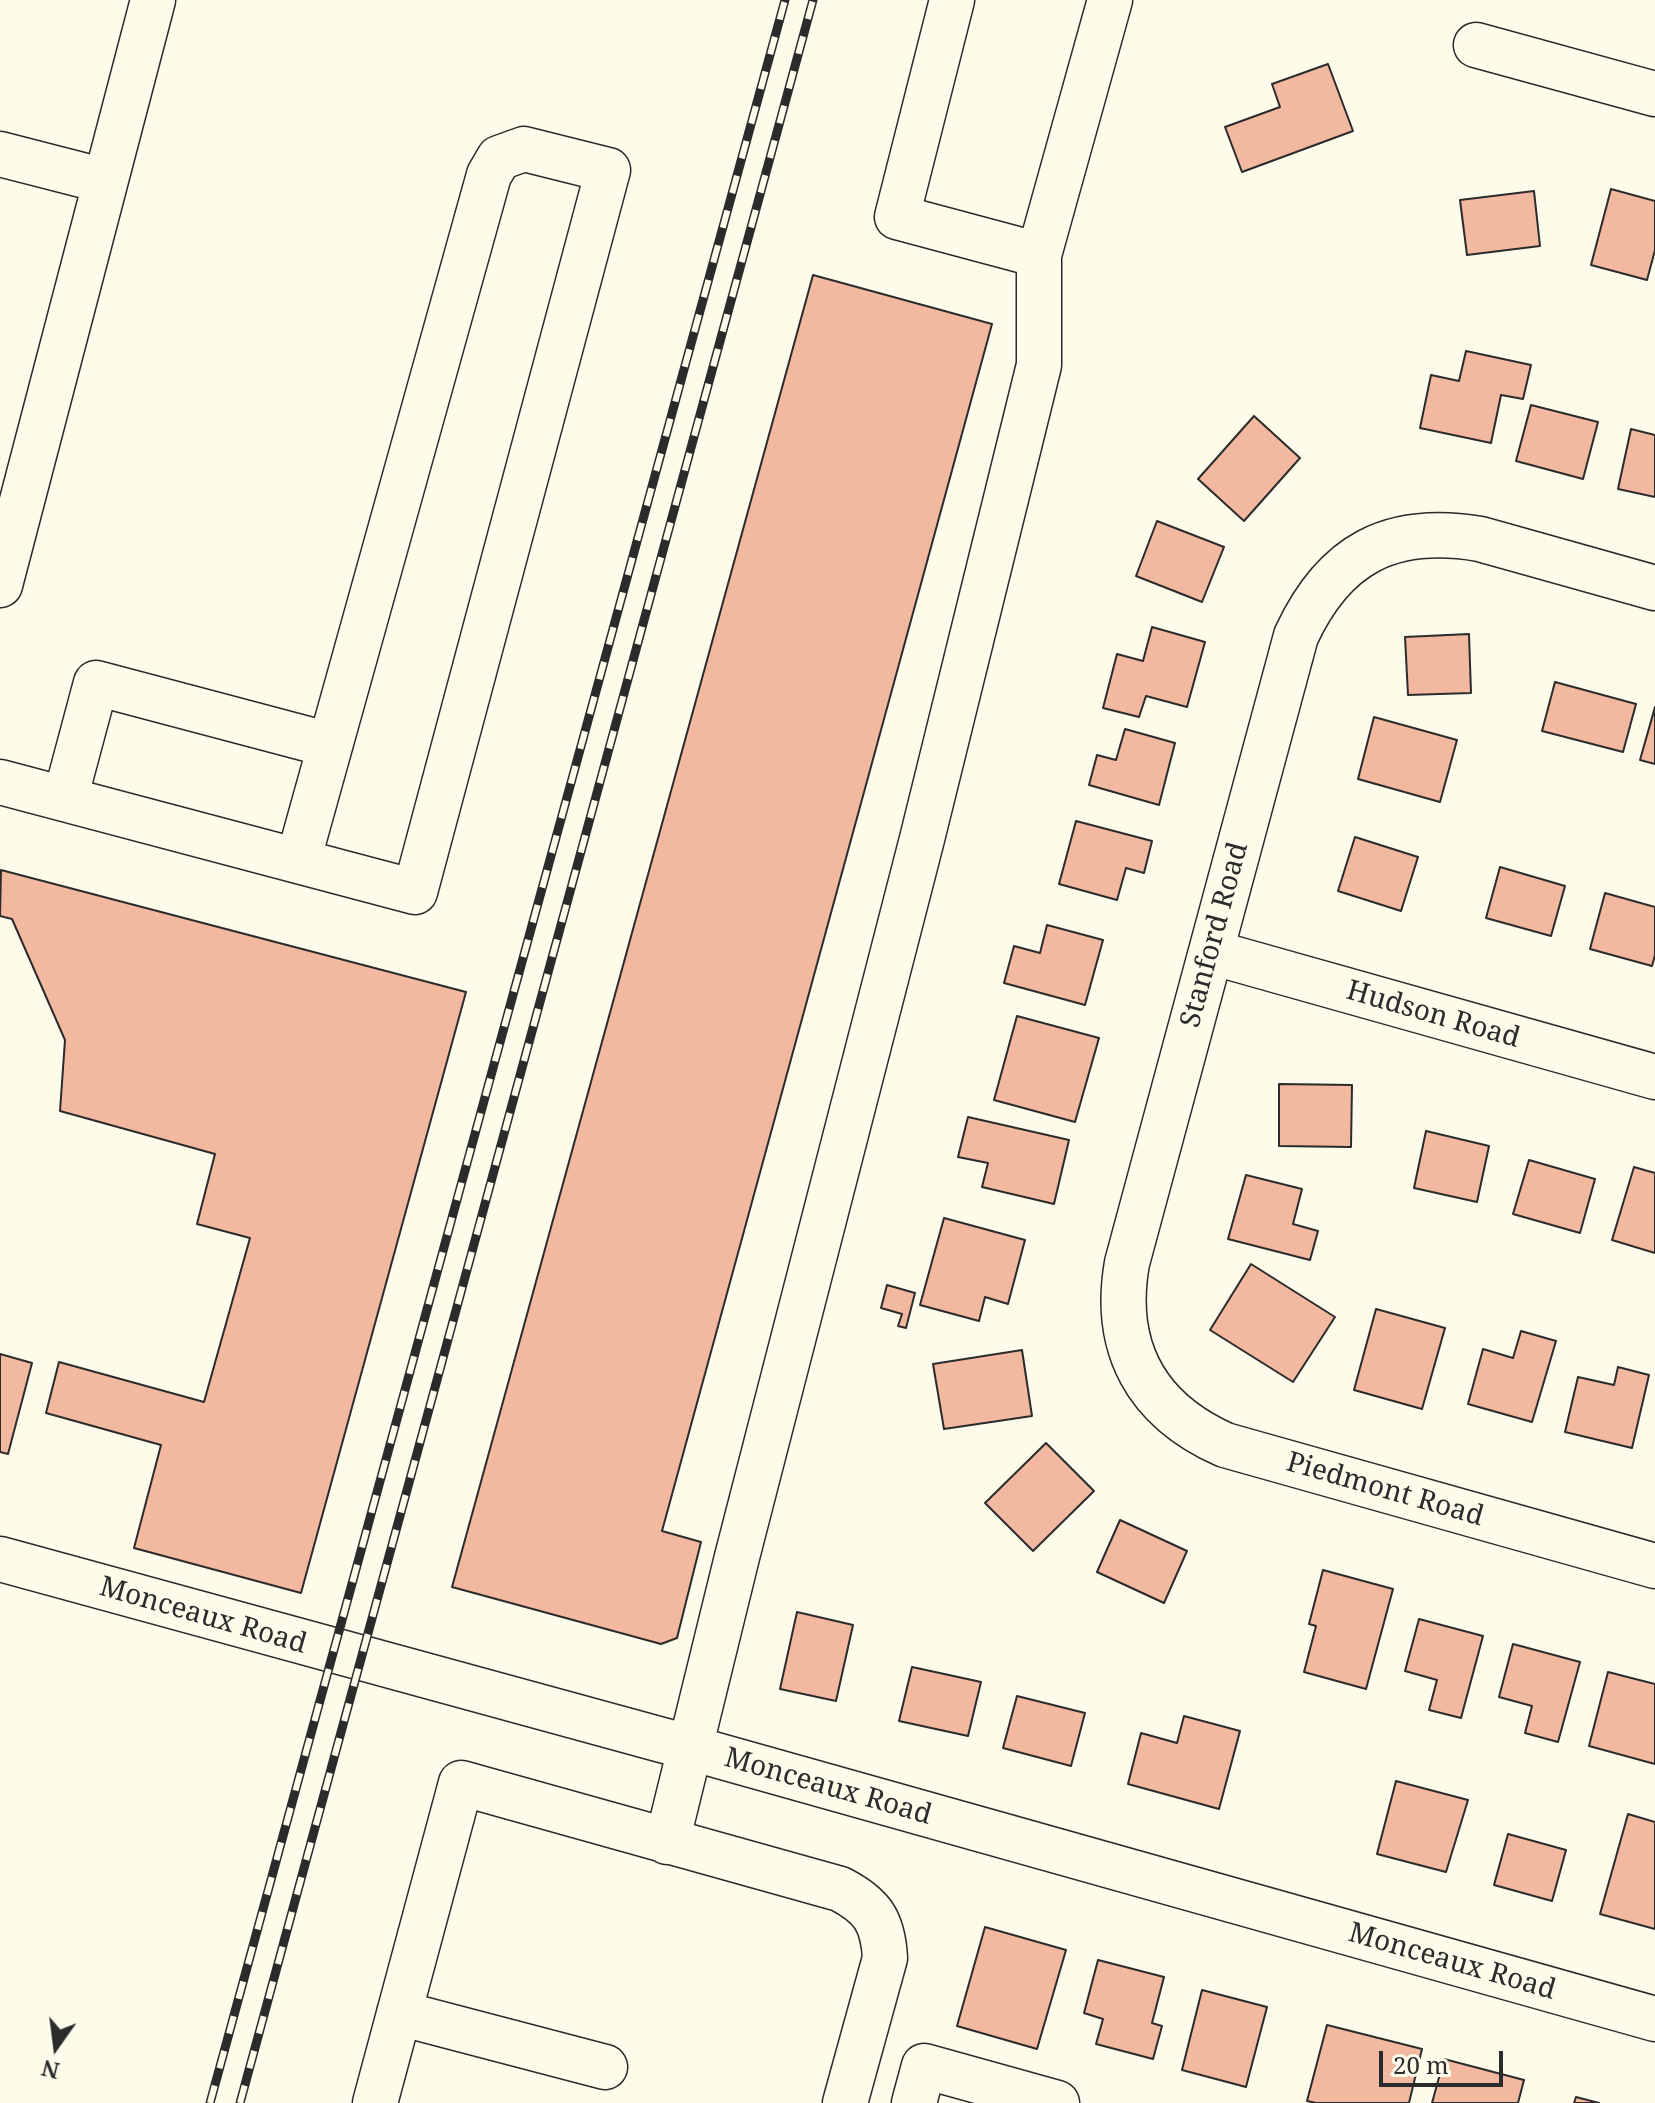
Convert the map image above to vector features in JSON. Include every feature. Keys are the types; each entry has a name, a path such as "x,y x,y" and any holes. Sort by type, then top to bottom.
{"street":[{"path":"0,585 153,0"},
{"path":"952,0 897,217 1039,255"},
{"path":"667,1842 1039,365 1039,255 1110,0"},
{"path":"1476,45 1655,94"},
{"path":"0,782 65,799 298,861 415,892 608,170 524,149 499,158 489,175 298,861"},
{"path":"0,154 105,181"},
{"name":"Stanford Road","path":"1140,1373 1126,1333 1122,1290 1127,1263 1296,636 1308,610 1335,576 1368,551 1395,540 1423,534 1452,534 1480,539 1655,588"},
{"path":"65,799 96,683 330,745"},
{"name":"Hudson Road","path":"1211,952 1655,1077"},
{"name":"Piedmont Road","path":"1140,1373 1156,1397 1176,1417 1200,1434 1225,1445 1655,1566"},
{"name":"Monceaux Road","path":"0,1559 691,1748 1655,2019"},
{"path":"375,2103 461,1783 840,1889 860,1899 875,1916 884,1936 885,1958 845,2103"},
{"path":"399,2013 605,2067"},
{"path":"914,2103 924,2066 1057,2103"}],"building":[{"path":"1328,64 1353,131 1242,172 1225,127 1280,107 1272,84"},
{"path":"1611,189 1655,201 1655,250 1647,280 1591,265"},
{"path":"1534,191 1540,246 1467,255 1460,200"},
{"path":"813,275 992,324 662,1531 701,1542 677,1638 661,1644 452,1587"},
{"path":"1466,351 1531,365 1523,399 1501,395 1491,443 1420,428 1431,375 1459,381"},
{"path":"1531,405 1598,422 1583,479 1516,461"},
{"path":"1254,416 1300,458 1244,521 1198,479"},
{"path":"1631,429 1655,435 1655,497 1618,489"},
{"path":"1157,521 1224,547 1202,602 1136,576"},
{"path":"1152,627 1205,642 1187,707 1146,696 1139,717 1103,708 1117,654 1143,661"},
{"path":"1469,634 1471,693 1408,695 1405,637"},
{"path":"1555,682 1636,704 1623,752 1542,731"},
{"path":"1655,707 1655,764 1640,760"},
{"path":"1374,717 1457,740 1440,802 1358,779"},
{"path":"1125,729 1175,743 1159,805 1089,785 1097,755 1116,760"},
{"path":"1076,821 1152,841 1144,873 1126,868 1117,900 1059,884"},
{"path":"1355,837 1418,857 1401,911 1338,891"},
{"path":"1500,867 1565,886 1551,936 1486,918"},
{"path":"1,870 466,992 301,1593 134,1548 161,1445 46,1413 59,1362 204,1402 250,1238 197,1224 215,1154 60,1111 65,1040 12,919 0,916"},
{"path":"1605,893 1655,907 1655,955 1652,966 1590,949"},
{"path":"1047,925 1103,940 1085,1005 1004,983 1014,946 1040,953"},
{"path":"1017,1016 1099,1038 1075,1122 994,1100"},
{"path":"1279,1084 1352,1085 1351,1147 1279,1146"},
{"path":"968,1117 1069,1140 1054,1204 982,1187 988,1163 958,1157"},
{"path":"1426,1131 1489,1146 1477,1202 1414,1188"},
{"path":"1529,1160 1595,1179 1580,1233 1513,1214"},
{"path":"1634,1167 1655,1173 1655,1253 1612,1240"},
{"path":"1246,1175 1302,1189 1293,1224 1318,1231 1310,1260 1228,1239"},
{"path":"944,1218 1025,1240 1008,1304 985,1297 979,1321 920,1305"},
{"path":"1251,1264 1335,1317 1293,1382 1210,1330"},
{"path":"887,1285 915,1293 906,1328 898,1326 902,1314 881,1308"},
{"path":"1376,1309 1445,1328 1422,1409 1354,1390"},
{"path":"1521,1331 1556,1341 1532,1422 1468,1404 1483,1349 1513,1358"},
{"path":"1022,1350 1032,1416 944,1429 933,1364"},
{"path":"0,1354 32,1363 8,1454 0,1452"},
{"path":"1618,1367 1649,1375 1632,1448 1565,1432 1578,1377 1614,1385"},
{"path":"1046,1443 1094,1491 1033,1551 985,1503"},
{"path":"1120,1520 1187,1551 1164,1603 1097,1572"},
{"path":"1323,1570 1393,1589 1366,1689 1304,1672 1316,1626 1309,1624"},
{"path":"797,1612 853,1625 836,1701 780,1689"},
{"path":"1419,1619 1483,1636 1461,1718 1429,1710 1437,1680 1405,1671"},
{"path":"1513,1644 1580,1662 1558,1742 1525,1733 1532,1706 1499,1697"},
{"path":"912,1667 981,1682 968,1736 899,1721"},
{"path":"1608,1672 1655,1684 1655,1764 1589,1746"},
{"path":"1017,1696 1085,1713 1071,1766 1003,1748"},
{"path":"1184,1716 1240,1731 1219,1809 1128,1784 1141,1733 1177,1743"},
{"path":"1396,1781 1468,1800 1446,1872 1377,1854"},
{"path":"1628,1814 1655,1822 1655,1929 1600,1914"},
{"path":"1508,1834 1566,1850 1552,1901 1494,1885"},
{"path":"985,1927 1066,1950 1037,2049 957,2026"},
{"path":"1098,1960 1164,1977 1152,2023 1162,2026 1153,2059 1096,2044 1103,2019 1084,2013"},
{"path":"1202,1990 1267,2007 1246,2087 1182,2070"},
{"path":"1327,2025 1422,2049 1409,2103 1307,2101"},
{"path":"1444,2059 1524,2080 1518,2103 1432,2103"},
{"path":"1576,2097 1599,2103 1574,2103"}],"railway":[{"path":"210,2103 785,0"},
{"path":"240,2103 813,0"}]}
